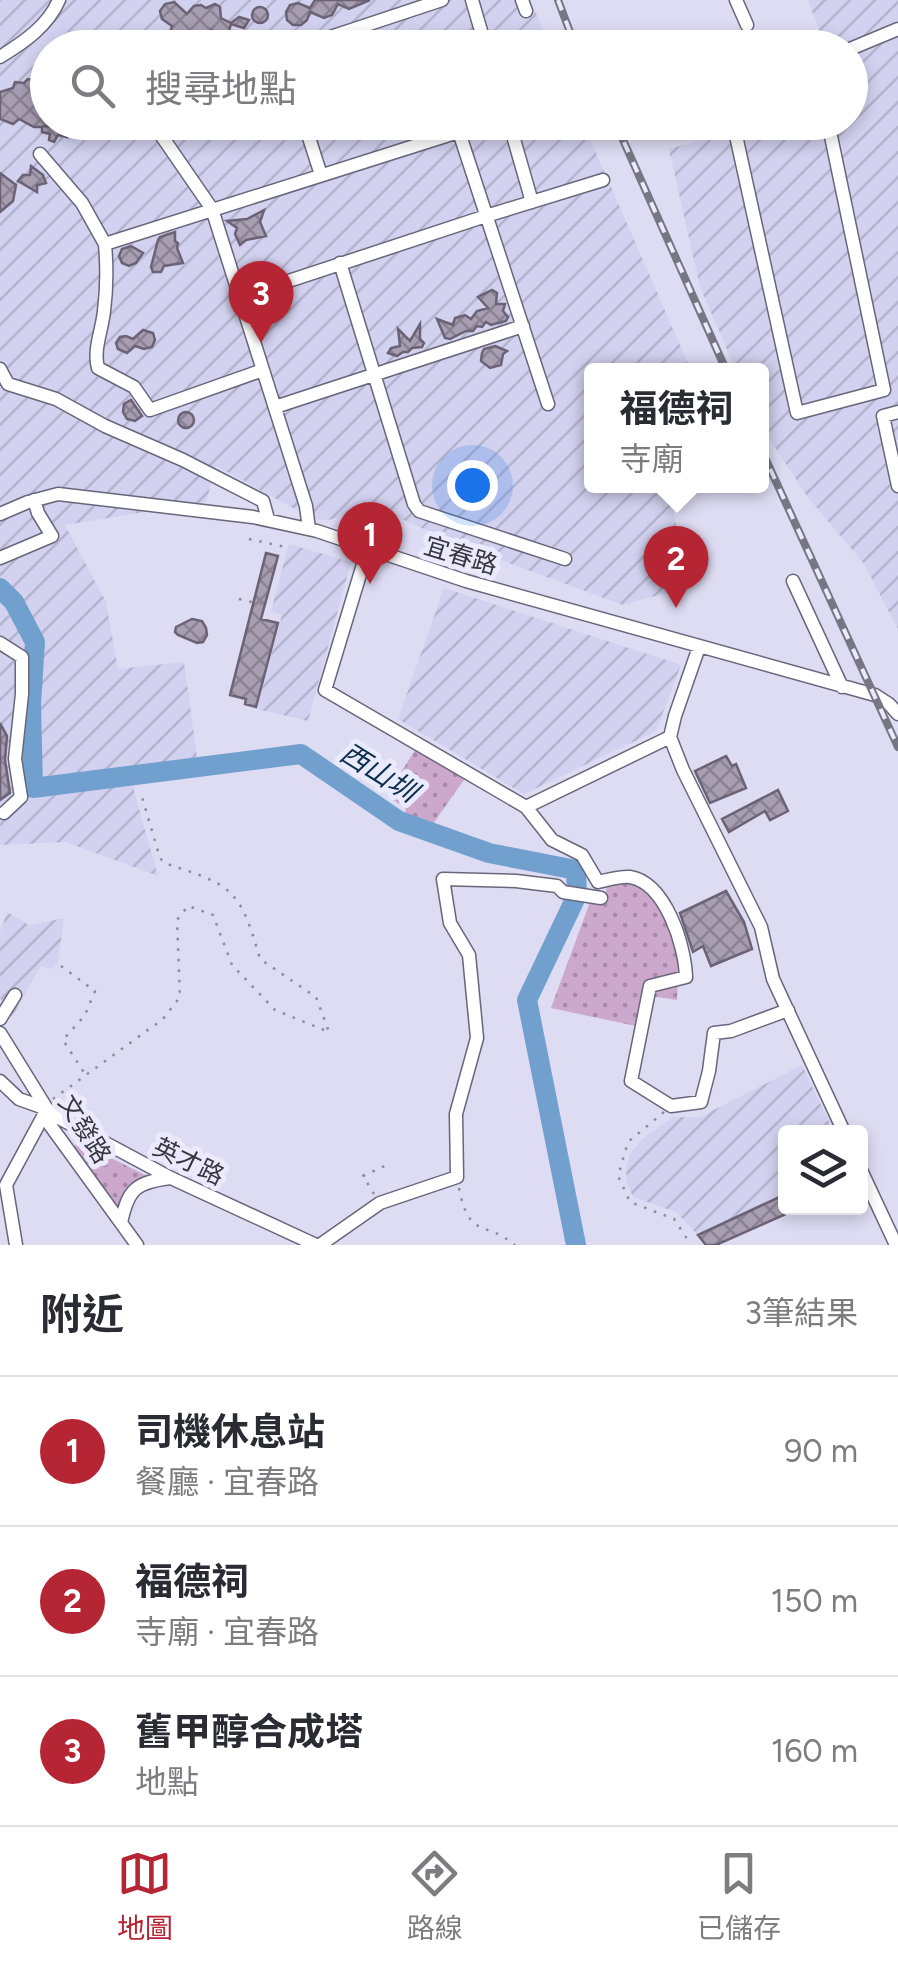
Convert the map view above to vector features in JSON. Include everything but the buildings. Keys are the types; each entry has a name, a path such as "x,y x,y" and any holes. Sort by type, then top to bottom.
{"street":[{"path":"37,30 52,17 59,0"},
{"path":"351,30 442,0"},
{"path":"472,0 481,30"},
{"path":"736,0 747,25"},
{"path":"868,42 898,29"},
{"path":"0,57 30,36"},
{"path":"164,140 212,210 306,506 309,529"},
{"path":"310,140 321,175"},
{"path":"105,244 433,140"},
{"path":"462,140 548,404"},
{"path":"514,140 532,202"},
{"path":"737,140 797,413 884,390 832,140"},
{"path":"40,154 82,203 105,244 108,278 95,356 98,368 134,386 150,410 263,370"},
{"path":"240,297 603,180"},
{"path":"340,264 418,511 565,559"},
{"path":"275,407 523,326"},
{"path":"0,369 8,384 56,399 263,501 268,519"},
{"path":"898,412 883,416 898,486"},
{"name":"宜春路","path":"0,514 58,494 268,519 466,581 875,695 898,714"},
{"path":"1,557 52,536 34,500"},
{"path":"368,548 325,690 526,807 552,840 582,855 598,882 628,876 654,891 666,908 686,959 686,977 650,986 631,1082 671,1106 701,1102 714,1033 731,1031 788,1010"},
{"path":"792,580 842,686"},
{"path":"2,646 22,657 15,759 21,797 4,812"},
{"path":"698,647 670,736 761,927 773,979 841,1125"},
{"path":"526,807 670,736"},
{"path":"318,1245 380,1204 457,1176 456,1114 477,1038 469,955 450,923 443,878 557,886 562,892 600,898"},
{"path":"0,1019 15,995"},
{"name":"文發路","path":"0,1033 47,1109 50,1125 137,1245"},
{"name":"英才路","path":"0,1081 18,1099 47,1109 170,1178 318,1245"},
{"path":"16,1245 6,1185 47,1109"},
{"path":"121,1223 130,1194 138,1186 170,1178"},
{"path":"868,1185 896,1245"}],"path":[{"path":"249,539 285,547"},
{"path":"239,599 268,606"},
{"path":"47,1109 53,1098 163,1019 180,997 177,920 188,906 213,915 232,965 275,1010 329,1032 316,997 260,959 250,922 234,895 215,880 160,858 142,796"},
{"path":"61,966 94,991 85,1015 63,1040 86,1075"},
{"path":"671,1106 628,1142 618,1176 630,1202 674,1219 692,1245"},
{"path":"380,1204 364,1176 389,1164"},
{"path":"457,1176 463,1208 476,1226 516,1245"}],"shaded area":[{"path":"0,0 530,0 543,30 30,30 30,140 590,140 688,363 584,363 584,493 670,493 687,587 623,605 457,544 373,506 329,520 313,519 216,466 206,502 65,525 106,602 118,669 184,662 198,764 134,771 134,791 158,876 66,842 0,845"},
{"path":"808,0 898,0 898,629 864,564 807,496 769,438 769,363 733,363 700,287 669,149 701,140 868,140 868,30 819,30"},
{"path":"289,544 351,562 308,721 257,709 282,615 271,611"},
{"path":"444,588 681,665 656,731 524,794 398,719"},
{"path":"417,747 466,777 430,828 391,798 400,786 395,782"},
{"path":"633,881 656,902 670,926 678,960 677,1000 644,995 636,1026 551,1008 590,902 604,904 607,886"},
{"path":"7,912 29,925 64,918 58,963 52,969 41,966 12,1017 0,998 0,932"},
{"path":"802,1065 831,1125 778,1125 778,1197 698,1235 676,1212 633,1197 626,1179 630,1154 642,1139 673,1117 700,1117"},
{"path":"77,1141 149,1177 120,1209 116,1208 74,1147"}],"waterway":[{"name":"西山圳","path":"0,588 14,602 35,642 31,704 33,788 301,754 399,821 489,853 576,870 577,895 527,1000 576,1245"}],"railway":[{"path":"558,0 569,30"},
{"path":"623,140 723,363"},
{"path":"769,466 898,747"}],"place":[{"name":"舊甲醇合成塔","path":"261,343"},
{"name":"司機休息站","path":"370,584"},
{"name":"福德祠","path":"676,608"}]}
